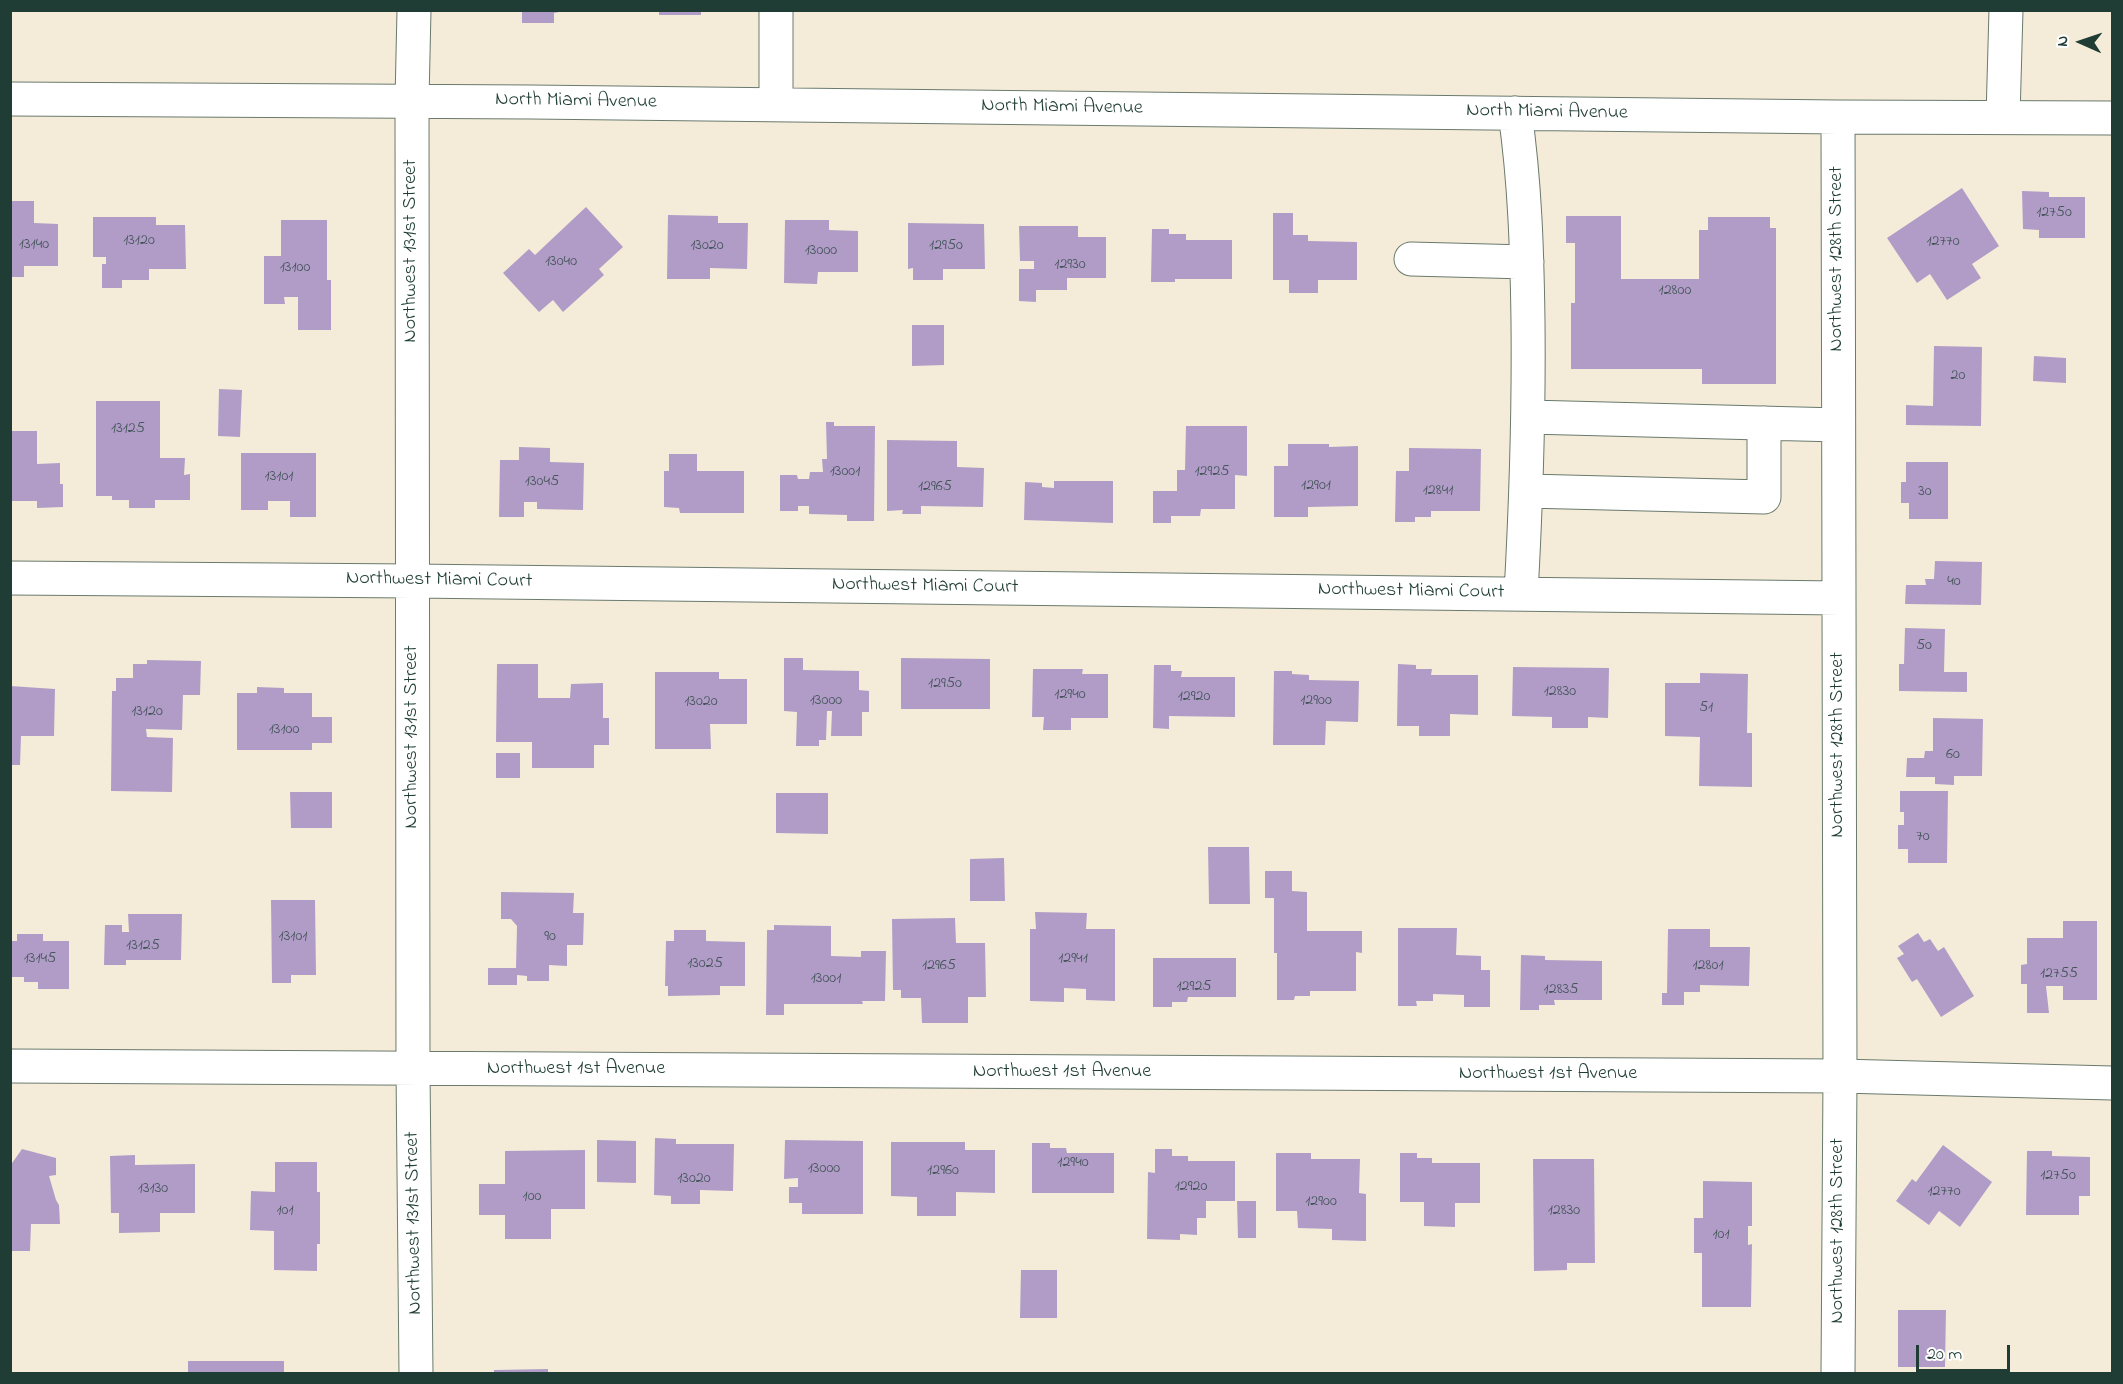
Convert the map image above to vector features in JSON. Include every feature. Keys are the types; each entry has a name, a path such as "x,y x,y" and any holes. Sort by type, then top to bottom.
{"street":[{"name":"Northwest 131st Street","path":"414,10 412,100 413,1070 416,1374"},
{"path":"776,10 776,104"},
{"path":"2003,117 2006,10"},
{"name":"North Miami Avenue","path":"10,99 412,100 1838,117 2112,118"},
{"path":"1515,113 1523,170 1529,417 1521,594"},
{"name":"Northwest 128th Street","path":"1838,117 1840,1076 1838,1374"},
{"path":"1411,259 1527,262"},
{"path":"1529,417 1839,425"},
{"path":"1527,491 1764,498 1764,423"},
{"name":"Northwest Miami Court","path":"10,578 1839,598"},
{"name":"Northwest 1st Avenue","path":"10,1066 1840,1076 2112,1083"}],"building":[{"path":"522,10 559,10 559,12 554,13 554,23 522,23"},
{"path":"659,10 701,10 701,15 659,15"},
{"path":"1962,188 1999,246 1972,264 1981,278 1947,300 1930,274 1917,283 1887,238"},
{"path":"2022,191 2049,192 2049,197 2085,197 2085,238 2039,238 2039,230 2023,229"},
{"path":"10,201 34,201 34,223 58,224 58,266 24,266 24,277 10,277"},
{"path":"586,207 623,247 599,269 604,275 563,312 553,300 539,312 503,273 529,249 535,255"},
{"path":"1273,213 1293,213 1293,235 1308,235 1308,241 1357,242 1357,280 1318,280 1318,293 1289,293 1289,280 1273,280"},
{"path":"668,215 718,216 718,223 748,223 747,269 710,268 710,279 667,279"},
{"path":"1566,216 1621,216 1621,279 1699,279 1699,230 1708,230 1708,217 1770,217 1770,228 1776,228 1776,384 1702,384 1702,369 1571,369 1571,303 1575,303 1575,243 1566,243"},
{"path":"93,217 156,217 156,225 185,225 186,269 149,269 149,280 122,280 122,288 102,288 102,264 106,264 106,257 93,257"},
{"path":"281,220 327,220 327,280 331,280 331,330 298,330 298,297 284,297 285,304 264,304 264,256 281,256"},
{"path":"785,220 829,220 829,230 858,231 858,272 818,272 817,284 784,283"},
{"path":"908,223 984,224 985,269 943,269 943,280 913,280 913,268 908,269"},
{"path":"1019,226 1078,226 1078,237 1106,237 1106,278 1067,278 1067,290 1036,290 1036,302 1019,301 1019,269 1034,269 1034,261 1020,261"},
{"path":"1152,229 1169,229 1169,234 1186,234 1186,240 1232,240 1232,279 1175,279 1175,282 1151,282"},
{"path":"912,325 944,325 944,365 912,366"},
{"path":"1934,346 1982,347 1981,426 1906,425 1906,405 1933,406"},
{"path":"2034,356 2066,358 2066,383 2033,381"},
{"path":"219,389 242,390 240,437 218,436"},
{"path":"96,401 160,401 160,458 185,458 184,475 190,474 190,500 155,500 155,508 129,508 129,500 112,500 112,496 96,496"},
{"path":"826,422 834,422 834,426 875,426 874,521 847,521 847,515 809,514 809,506 798,506 798,511 780,511 780,475 797,475 798,479 809,479 810,472 823,472 822,459 827,459"},
{"path":"1186,426 1247,426 1247,476 1235,475 1235,509 1201,509 1200,516 1171,516 1171,523 1153,523 1153,491 1177,491 1177,470 1185,470"},
{"path":"10,431 37,431 37,464 60,463 63,507 37,508 37,501 10,501"},
{"path":"887,440 957,441 957,467 984,468 983,507 921,506 921,514 902,514 903,510 887,511"},
{"path":"1288,444 1329,444 1329,447 1358,446 1358,506 1308,507 1308,517 1274,517 1274,466 1288,466"},
{"path":"519,447 550,448 550,462 584,463 583,510 537,509 537,502 524,502 524,517 499,517 500,460 519,460"},
{"path":"1409,448 1481,449 1480,511 1431,511 1431,517 1415,517 1415,522 1395,522 1396,471 1409,471"},
{"path":"241,453 316,453 316,517 290,517 290,501 268,501 268,510 241,510"},
{"path":"669,454 697,454 697,471 744,471 744,513 680,513 679,508 664,507 664,471 669,471"},
{"path":"1906,462 1948,462 1948,519 1909,519 1909,503 1901,503 1901,482 1906,482"},
{"path":"1054,481 1113,481 1113,523 1024,520 1025,482 1042,483 1042,487 1054,488"},
{"path":"1935,561 1982,562 1981,605 1905,604 1906,585 1926,585 1925,579 1934,579"},
{"path":"1905,628 1945,629 1944,672 1967,672 1967,692 1899,691 1899,664 1904,664"},
{"path":"784,658 803,658 803,670 859,671 859,690 869,691 869,712 862,712 862,736 831,736 832,711 827,711 826,740 819,740 819,746 796,746 797,712 784,711"},
{"path":"901,658 990,659 990,709 901,709"},
{"path":"147,660 201,661 200,695 183,695 182,730 146,729 147,737 173,738 172,792 111,791 112,691 116,691 116,678 133,678 133,664 147,664"},
{"path":"497,664 538,664 538,698 570,698 571,684 603,683 603,718 609,718 609,745 594,745 594,768 532,768 532,742 496,742"},
{"path":"1398,664 1416,665 1416,669 1432,669 1431,675 1478,675 1478,715 1450,714 1450,736 1419,736 1419,726 1397,726"},
{"path":"1154,665 1171,665 1171,671 1182,671 1181,677 1235,677 1235,717 1169,716 1169,729 1153,728"},
{"path":"1513,667 1609,668 1608,718 1588,717 1588,728 1552,728 1552,717 1512,716"},
{"path":"1033,669 1083,669 1082,674 1108,674 1108,718 1071,718 1071,730 1043,730 1044,717 1032,717"},
{"path":"1274,671 1292,671 1292,674 1309,675 1309,680 1359,681 1358,722 1326,721 1325,745 1273,745"},
{"path":"655,672 719,672 719,679 747,679 747,724 710,724 711,749 655,749"},
{"path":"1700,673 1748,674 1747,733 1752,733 1752,787 1699,786 1700,737 1665,736 1665,683 1700,683"},
{"path":"10,686 55,689 54,736 21,736 20,765 10,765"},
{"path":"257,687 284,688 284,693 312,693 312,717 332,717 332,743 312,743 312,750 237,750 237,693 257,693"},
{"path":"1933,718 1983,719 1982,776 1954,776 1954,785 1935,784 1935,777 1906,777 1907,758 1924,758 1925,751 1933,751"},
{"path":"496,753 520,753 520,778 496,778"},
{"path":"1900,791 1948,791 1947,863 1908,863 1908,849 1898,849 1898,825 1904,825 1904,812 1900,812"},
{"path":"290,792 332,792 332,828 291,828"},
{"path":"776,793 828,793 828,834 776,833"},
{"path":"1208,847 1249,847 1250,904 1209,904"},
{"path":"1004,858 1005,901 970,901 970,859"},
{"path":"1265,871 1292,871 1292,891 1307,892 1307,931 1362,931 1362,953 1356,952 1356,991 1310,991 1310,996 1295,996 1294,1000 1277,1000 1274,898 1265,898"},
{"path":"501,892 574,893 573,913 584,913 583,945 567,945 567,966 549,965 549,981 527,981 527,976 517,975 517,985 488,985 488,968 516,968 517,926 511,919 501,919"},
{"path":"271,900 315,900 316,975 291,975 291,983 272,983"},
{"path":"1035,912 1087,913 1086,929 1115,929 1115,1001 1086,1000 1086,989 1064,988 1064,1002 1030,1001 1030,929 1036,929"},
{"path":"128,914 182,914 181,960 126,960 126,965 104,965 105,925 122,925 122,932 129,932"},
{"path":"955,918 956,943 985,943 986,997 968,997 968,1023 922,1023 921,998 901,998 901,990 893,990 892,919"},
{"path":"2063,921 2097,921 2097,1000 2063,1000 2063,986 2046,986 2049,1013 2027,1013 2027,984 2021,984 2021,965 2027,964 2027,938 2063,938"},
{"path":"774,925 831,926 831,956 861,957 861,951 886,951 885,1001 862,1001 863,1004 784,1004 784,1015 766,1015 767,930 774,930"},
{"path":"1398,928 1457,928 1456,955 1481,956 1481,970 1490,970 1490,1007 1464,1007 1464,995 1433,994 1433,1001 1416,1001 1417,1006 1398,1006"},
{"path":"1668,929 1710,929 1710,947 1750,947 1749,986 1700,985 1700,992 1684,992 1684,1005 1662,1005 1662,993 1667,993"},
{"path":"674,930 706,930 706,941 745,942 745,986 720,986 720,995 668,996 668,986 665,986 666,941 674,941"},
{"path":"1918,933 1924,942 1930,939 1938,951 1944,947 1974,996 1941,1017 1917,979 1912,982 1897,958 1904,954 1898,946"},
{"path":"17,934 43,934 43,941 69,941 69,989 38,989 38,982 24,982 24,977 10,977 10,941 17,941"},
{"path":"1521,955 1545,956 1545,960 1602,961 1602,1000 1554,1000 1555,1005 1539,1005 1539,1010 1520,1010"},
{"path":"1153,958 1236,958 1236,997 1188,997 1187,1002 1172,1002 1172,1007 1153,1007"},
{"path":"655,1138 676,1139 676,1144 734,1144 733,1191 700,1190 700,1204 671,1204 671,1196 654,1195"},
{"path":"597,1140 636,1141 636,1183 597,1182"},
{"path":"785,1140 863,1141 863,1214 802,1214 802,1203 789,1203 789,1187 798,1187 798,1178 784,1179"},
{"path":"891,1142 965,1142 965,1150 995,1150 995,1193 956,1192 956,1216 917,1216 917,1197 891,1196"},
{"path":"1032,1143 1050,1143 1050,1148 1066,1148 1067,1153 1114,1153 1114,1193 1032,1193"},
{"path":"1943,1145 1992,1182 1960,1227 1939,1211 1929,1225 1896,1201 1912,1179 1916,1182"},
{"path":"22,1149 56,1158 56,1175 49,1176 59,1205 60,1224 31,1224 30,1251 10,1251 10,1166"},
{"path":"1155,1149 1172,1149 1172,1156 1188,1156 1188,1161 1235,1161 1235,1201 1206,1201 1206,1218 1197,1218 1197,1235 1180,1234 1180,1240 1147,1239 1148,1172 1155,1173"},
{"path":"585,1150 585,1209 551,1209 551,1239 505,1239 505,1215 479,1215 479,1184 505,1184 505,1151"},
{"path":"2027,1151 2052,1151 2052,1156 2090,1157 2090,1196 2079,1196 2079,1215 2026,1215"},
{"path":"1276,1153 1311,1153 1311,1159 1360,1159 1359,1193 1366,1194 1366,1241 1332,1240 1332,1229 1298,1228 1297,1211 1276,1211"},
{"path":"1400,1153 1417,1153 1417,1158 1432,1158 1432,1163 1480,1163 1480,1203 1455,1203 1455,1227 1424,1226 1424,1202 1400,1202"},
{"path":"135,1155 135,1165 195,1164 195,1213 160,1213 160,1232 119,1233 119,1213 111,1213 110,1156"},
{"path":"1533,1159 1594,1159 1595,1263 1567,1263 1567,1270 1534,1271"},
{"path":"275,1162 317,1162 317,1192 320,1192 320,1244 317,1244 317,1271 274,1270 274,1231 250,1230 251,1191 275,1192"},
{"path":"1703,1181 1752,1182 1752,1226 1748,1226 1748,1245 1752,1244 1751,1307 1702,1307 1702,1253 1694,1253 1694,1218 1703,1218"},
{"path":"1237,1201 1256,1201 1256,1238 1238,1238"},
{"path":"1021,1270 1057,1270 1057,1318 1020,1318"},
{"path":"1898,1310 1946,1310 1945,1367 1898,1367"},
{"path":"188,1361 284,1361 284,1374 188,1374"},
{"path":"548,1369 548,1374 494,1374 494,1370"}]}
